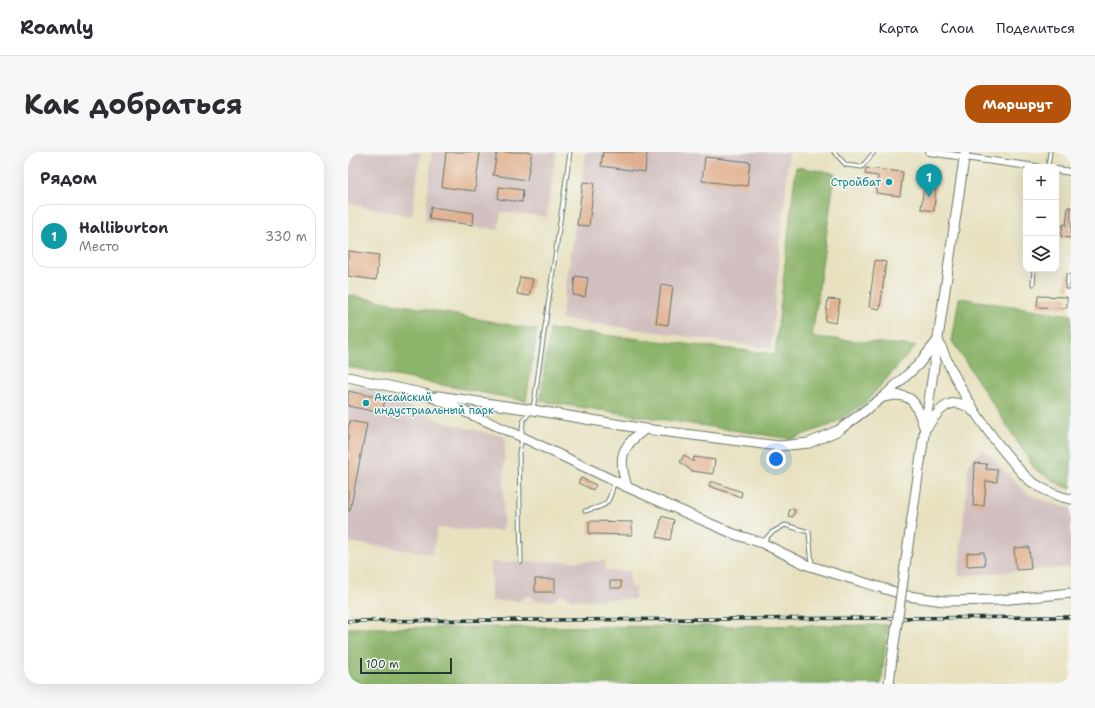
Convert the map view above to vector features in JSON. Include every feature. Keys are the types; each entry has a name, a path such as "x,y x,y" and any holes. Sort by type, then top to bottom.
{"main road":[{"path":"889,684 965,154"},
{"path":"348,377 425,394 645,429 779,446 809,444 840,430 883,397 918,365 938,340"},
{"path":"938,340 957,381 980,419 1021,472 1032,482 1046,491 1071,499"},
{"path":"425,394 522,437 627,487 734,534 762,543 812,566 908,596 944,600 1000,600 1071,593"},
{"path":"883,397 900,394 911,399 919,411 925,430"},
{"path":"925,430 939,409 954,404 965,405 980,419"},
{"path":"627,487 622,470 622,457 628,444 635,436 645,429"}],"street":[{"path":"929,152 965,154 1023,165"},
{"path":"1059,170 1071,172"}],"lane":[{"path":"521,562 519,452 522,437 522,422 533,410 570,152"},
{"path":"834,152 846,165 862,167 874,152"},
{"path":"1048,164 1050,152"},
{"path":"1032,284 1034,272"},
{"path":"585,511 605,505 609,499 614,481"},
{"path":"762,543 771,533 785,525 809,532 812,566"}],"shaded area":[{"path":"348,152 421,152 412,216 348,204"},
{"path":"432,152 556,152 547,217 501,212 498,230 425,221"},
{"path":"586,152 789,152 771,348 561,319"},
{"path":"348,386 363,388 447,423 505,437 503,531 438,528 432,554 348,542"},
{"path":"983,449 1028,494 1057,505 1071,508 1071,567 958,576 969,463"},
{"path":"605,561 605,571 630,571 630,587 635,588 635,599 572,600 562,594 552,601 535,600 531,596 526,596 519,601 491,601 491,562"}],"green space":[{"path":"796,167 835,173 812,337 916,346 865,403 833,424 791,439 540,401 550,329 775,354"},
{"path":"348,295 537,330 526,401 348,367"},
{"path":"959,298 1071,315 1071,488 1062,486 1035,469 952,341"},
{"path":"888,625 881,684 348,684 348,628"}],"building":[{"path":"446,152 480,152 475,191 442,187"},
{"path":"497,152 532,152 527,180 493,175"},
{"path":"603,152 647,152 645,172 601,166"},
{"path":"705,157 750,162 747,186 702,181"},
{"name":"Стройбат","path":"866,168 903,172 900,196 876,193 878,176 865,174"},
{"path":"583,182 594,183 589,226 577,225"},
{"path":"924,184 936,185 934,211 921,209"},
{"path":"499,187 523,190 522,202 498,199"},
{"path":"431,207 474,213 473,225 429,219"},
{"path":"1068,207 1071,207 1071,238 1061,237 1063,224 1066,225"},
{"path":"348,251 379,255 376,280 348,276"},
{"path":"875,260 886,262 880,309 869,307"},
{"path":"1066,274 1071,274 1070,289 1065,289"},
{"path":"575,276 588,278 585,297 573,295"},
{"path":"520,277 533,279 529,296 517,294"},
{"path":"661,284 673,286 668,325 656,323"},
{"path":"1038,296 1067,297 1067,308 1037,307"},
{"path":"828,299 840,300 836,323 825,321"},
{"name":"Аксайский индустриальный парк","path":"348,391 385,399 382,413 348,406"},
{"path":"350,421 367,424 350,511 348,511 348,429"},
{"path":"684,455 693,462 694,457 715,460 713,474 692,471 680,462"},
{"path":"975,463 987,464 986,469 997,470 997,482 986,481 984,506 973,506"},
{"path":"581,478 596,485 593,490 578,483"},
{"path":"711,481 742,492 741,497 709,486"},
{"path":"790,508 795,510 793,517 788,516"},
{"path":"662,516 674,520 670,540 657,537"},
{"path":"589,521 632,522 632,535 589,534"},
{"path":"1029,547 1031,569 1016,570 1014,548"},
{"path":"984,552 985,565 967,566 967,553"},
{"path":"535,579 555,579 555,592 535,592"},
{"path":"610,581 621,581 621,588 610,588"}],"railway":[{"path":"348,621 1071,617"}],"place":[{"name":"Стройбат","path":"889,182"},
{"name":"Halliburton","path":"929,197"},
{"name":"Аксайский индустриальный парк","path":"366,403"}]}
